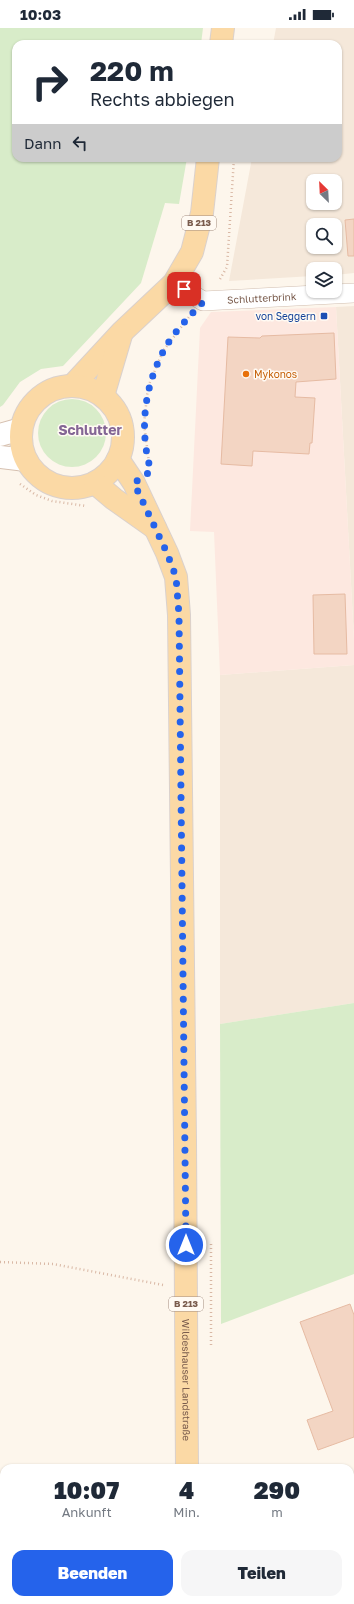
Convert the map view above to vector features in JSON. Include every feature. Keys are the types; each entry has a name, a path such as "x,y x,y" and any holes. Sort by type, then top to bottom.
{"main road":[{"path":"222,40 223,28"},
{"name":"B 213","path":"73,385 122,332 174,283 192,252 202,212 208,162"},
{"path":"103,396 122,332"},
{"path":"73,385 91,389 103,396 115,409 122,425 122,444 118,459 107,474 95,483 80,488 64,488 48,483 35,473 26,460 21,446 21,429 25,414 37,399 50,390 73,385"},
{"name":"Wildeshauser Landstraße","path":"118,459 134,483 167,553 176,577 179,615 187,1464"},
{"name":"Wildeshauser Landstraße","path":"95,483 114,499 156,529"}],"street":[{"path":"174,283 203,302"},
{"name":"Schlutterbrink","path":"203,302 354,293"},
{"path":"0,434 21,429"},
{"path":"0,456 26,460"}],"path":[{"path":"134,483 151,471 144,424 148,387 163,351 216,285 227,267 234,162"},
{"path":"20,483 36,495 52,501 104,508 114,499"},
{"path":"0,1262 53,1264 186,1290"}],"shaded area":[{"path":"276,28 354,28 354,273 342,274 342,262 306,262 306,276 229,281 251,162 342,162 342,40 274,40"},
{"path":"354,306 354,639 336,307"},
{"path":"336,307 354,639 354,665 220,675 214,532 190,531 200,328 211,312"},
{"path":"354,665 354,1003 220,1024 220,675"}],"green space":[{"path":"0,28 203,28 202,40 12,40 12,162 186,162 179,204 165,203 141,283 63,366 41,369 20,382 0,407"},
{"path":"72,399 85,402 96,409 103,420 106,433 103,446 96,457 85,464 72,467 59,464 48,457 41,446 38,433 41,420 48,409 59,402"},
{"path":"354,1003 354,1274 221,1324 220,1024"}],"building":[{"path":"354,219 354,256 348,256 345,220"},
{"path":"334,333 336,379 296,382 295,397 315,398 312,443 310,443 309,454 253,451 252,466 221,464 228,337 260,338 262,336"},
{"path":"345,594 347,654 314,654 313,595"},
{"path":"350,1304 354,1315 354,1437 318,1450 307,1420 333,1411 300,1322"}],"place":[{"name":"von Seggern","path":"324,316"},
{"name":"Mykonos","path":"246,374"}],"district":[{"name":"Schlutter","path":"90,430"}],"route":[{"path":"184,289 203,302 185,322 163,351 148,387 144,424 151,471 134,483 167,553 176,577 179,615 186,1245"}]}
